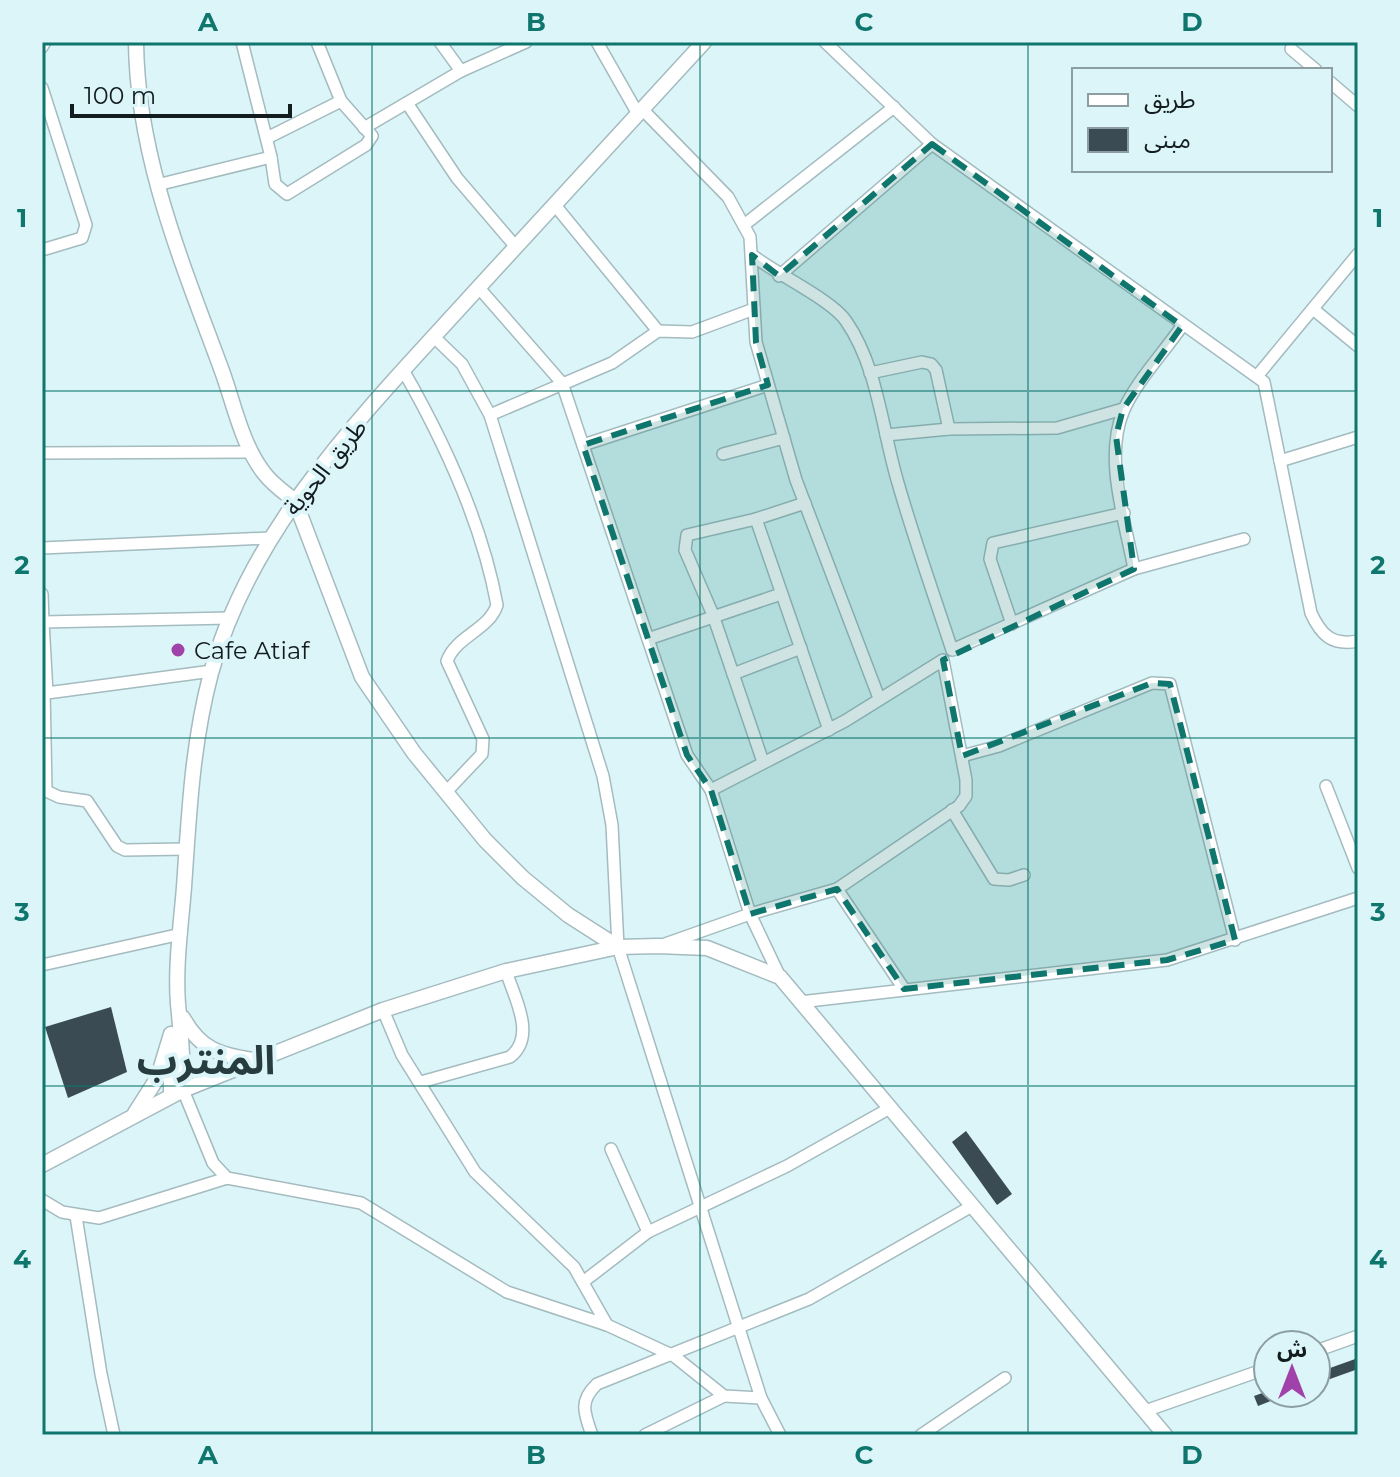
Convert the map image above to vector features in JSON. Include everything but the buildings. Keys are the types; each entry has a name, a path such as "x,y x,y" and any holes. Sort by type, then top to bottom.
{"street":[{"path":"242,42 267,138 275,184 287,194 366,145 372,136 341,101 317,42"},
{"path":"440,42 461,71"},
{"path":"364,128 461,71 526,42"},
{"path":"597,42 640,111 728,197 744,225 752,255 756,342 768,385 805,503 879,698"},
{"name":"طريق الحوية","path":"177,1093 181,934 196,748 212,671 229,618 270,538 295,501 403,370 704,42"},
{"path":"825,42 932,144 1182,326 1258,375 1264,382 1311,613 1319,630 1329,639 1358,641"},
{"path":"135,43 139,114 157,185 252,452 262,471 295,501 362,677 414,753 485,840 523,878 568,915 618,947"},
{"path":"1291,49 1314,68"},
{"path":"1332,84 1358,106"},
{"path":"42,88 86,225 82,238 42,250"},
{"path":"267,138 341,101"},
{"path":"407,103 457,178 516,247"},
{"path":"744,225 894,107"},
{"path":"779,276 932,144"},
{"path":"157,185 271,157"},
{"path":"554,204 658,331"},
{"path":"1258,375 1358,254"},
{"path":"752,255 779,276 828,303 846,320 870,373 952,650"},
{"path":"479,288 562,383 687,755 711,790 750,914 780,977 1165,1435"},
{"path":"490,415 612,363 658,331 692,332 754,309"},
{"path":"1313,309 1358,346"},
{"path":"1134,569 1115,460 1116,436 1123,409 1182,326"},
{"path":"434,337 462,364 490,415 603,776 612,825 618,947 761,1398 780,1435"},
{"path":"870,373 922,362 931,364 936,370 949,429"},
{"path":"403,370 439,433 470,509 497,605 493,617 450,650 447,661 483,739 482,754 446,792"},
{"path":"583,445 768,385"},
{"path":"886,435 949,429 1057,428 1123,409"},
{"path":"1280,461 1358,437"},
{"path":"723,454 784,438"},
{"path":"42,453 252,452"},
{"path":"763,762 713,615 685,550 687,535 756,519 805,503"},
{"path":"1012,624 990,559 993,543 1124,513"},
{"path":"756,519 829,730"},
{"path":"42,548 270,538"},
{"path":"711,790 829,730 943,660 952,650 1134,569 1244,539"},
{"path":"42,594 44,790 59,797 87,801 117,846 125,850 187,849"},
{"path":"648,639 781,594"},
{"path":"43,622 229,618"},
{"path":"733,674 801,648"},
{"path":"658,946 750,914 837,889 952,810 966,796 962,756 943,660"},
{"path":"44,689 47,693 212,671"},
{"path":"962,756 999,746 1152,683 1170,684 1235,940"},
{"path":"1326,786 1358,868"},
{"path":"952,810 994,879 1024,875"},
{"path":"837,889 904,989"},
{"path":"800,1002 1167,960 1358,898"},
{"path":"42,965 181,934"},
{"path":"42,1165 177,1093 383,1010 506,971 618,947 658,946 707,948 780,977"},
{"path":"421,1082 510,1057 519,1050 524,1033 506,971"},
{"path":"180,1009 196,1039 213,1052 258,1060"},
{"name":"طريق الحوية","path":"177,1093 171,1034 180,1009"},
{"path":"383,1010 402,1055 475,1172 574,1267 607,1325"},
{"path":"132,1116 158,1077 171,1034"},
{"path":"177,1093 213,1163 227,1178"},
{"path":"583,1282 648,1232 787,1166 890,1108"},
{"path":"611,1149 648,1232"},
{"path":"42,1200 76,1216 99,1218 227,1178 361,1203 507,1292 607,1325 674,1356 724,1396"},
{"path":"592,1435 583,1410 586,1395 597,1384 740,1330 809,1299 972,1206"},
{"path":"76,1216 114,1435"},
{"path":"1332,1345 1358,1336"},
{"path":"1145,1411 1252,1374"},
{"path":"921,1435 1005,1378"},
{"path":"645,1435 724,1396 761,1398"}],"highlighted area":[{"path":"932,144 1182,326 1123,409 1116,436 1134,569 943,660 962,756 1152,683 1170,684 1235,940 1167,960 904,989 837,889 750,914 711,790 687,755 583,445 768,385 756,342 752,255 779,276"}],"place":[{"name":"Cafe Atiaf","path":"178,650"}],"district":[{"name":"المنترب","path":"206,1059"}]}
